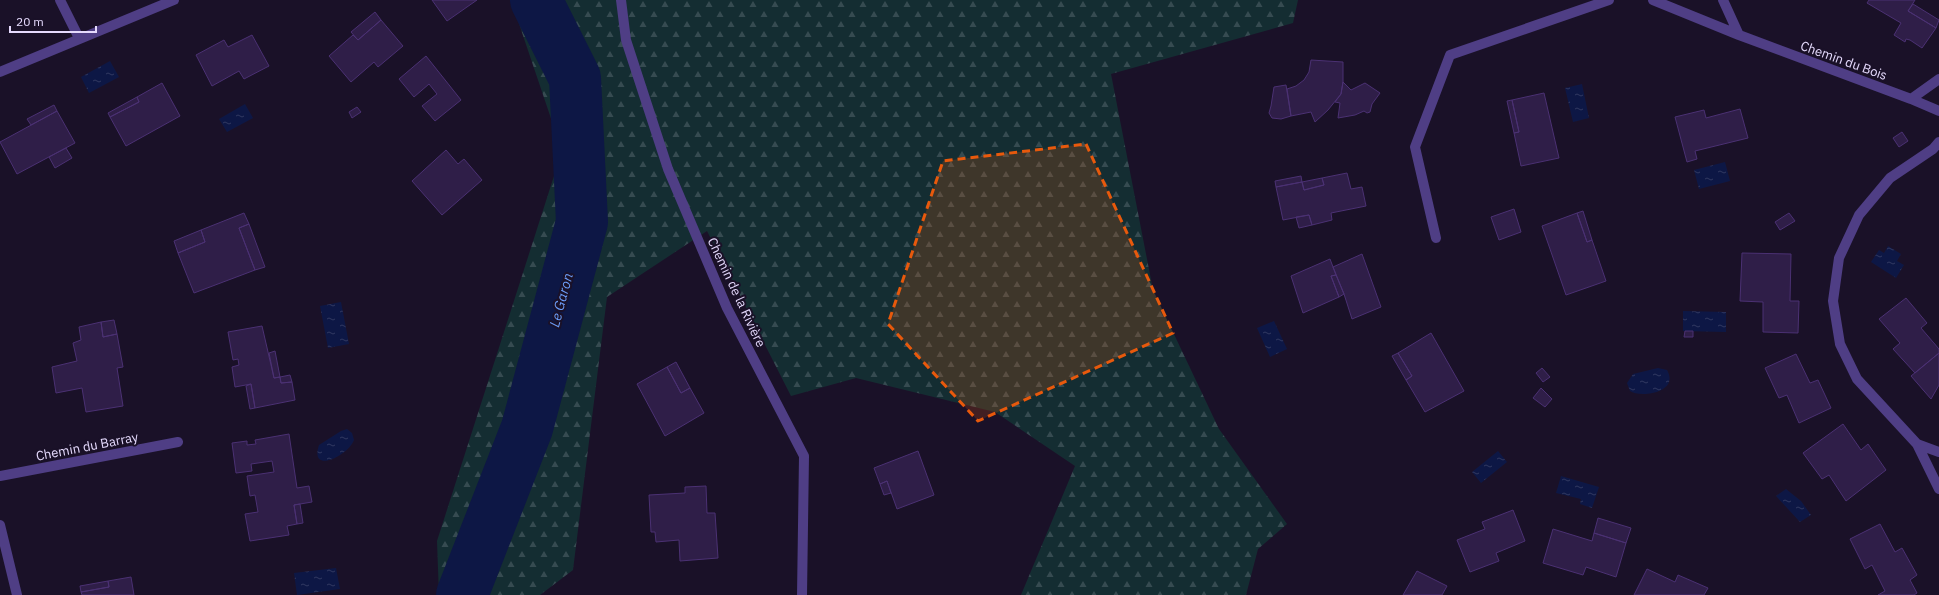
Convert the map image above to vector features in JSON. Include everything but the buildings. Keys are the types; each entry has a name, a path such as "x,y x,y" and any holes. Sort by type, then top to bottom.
{"street":[{"path":"60,0 80,38"},
{"path":"0,72 174,0"},
{"name":"Chemin de la Rivière","path":"621,0 626,40 668,169 727,308 804,456 802,595"},
{"path":"1436,238 1414,147 1450,55 1609,0"},
{"name":"Chemin du Bois","path":"1653,0 1739,35 1911,99 1939,111"},
{"path":"1723,0 1739,35"},
{"path":"1911,99 1939,79"},
{"path":"1939,142 1934,149 1890,178 1859,215 1839,258 1833,301 1840,344 1857,379 1917,444 1939,489"},
{"name":"Chemin du Barray","path":"0,476 178,442"},
{"path":"1917,444 1939,452"},
{"path":"0,525 17,595"}],"highlighted area":[{"path":"1086,144 1173,333 978,421 888,324 943,161"}],"green space":[{"path":"511,0 1298,0 1293,23 1111,74 1153,290 1219,429 1287,524 1258,549 1246,595 1021,595 1075,466 995,412 856,378 791,396 707,231 607,297 573,570 540,595 439,595 437,541 562,151"}],"water":[{"path":"110,61 119,77 89,93 81,77"},
{"path":"1582,84 1589,118 1573,122 1565,88"},
{"path":"245,104 253,118 227,132 219,119"},
{"path":"1725,162 1730,181 1699,189 1694,170"},
{"path":"1888,246 1901,254 1897,261 1904,265 1896,278 1871,262 1879,250 1884,253"},
{"path":"341,302 349,344 328,348 320,306"},
{"path":"1683,311 1726,312 1726,332 1683,331"},
{"path":"1274,321 1287,349 1270,357 1257,328"},
{"path":"1658,368 1667,370 1670,378 1664,389 1657,392 1642,394 1630,391 1627,383 1633,374"},
{"path":"347,429 352,433 354,440 345,452 330,460 324,461 319,459 317,454 319,445 341,431"},
{"path":"1498,451 1507,462 1481,483 1472,472"},
{"path":"1561,476 1599,487 1592,508 1580,504 1581,499 1556,493"},
{"path":"1786,489 1801,501 1811,515 1800,522 1776,496"},
{"path":"336,568 340,589 297,595 294,573"}],"waterway":[{"name":"Le Garon","path":"462,595 527,428 582,222 575,78 536,0"}]}
